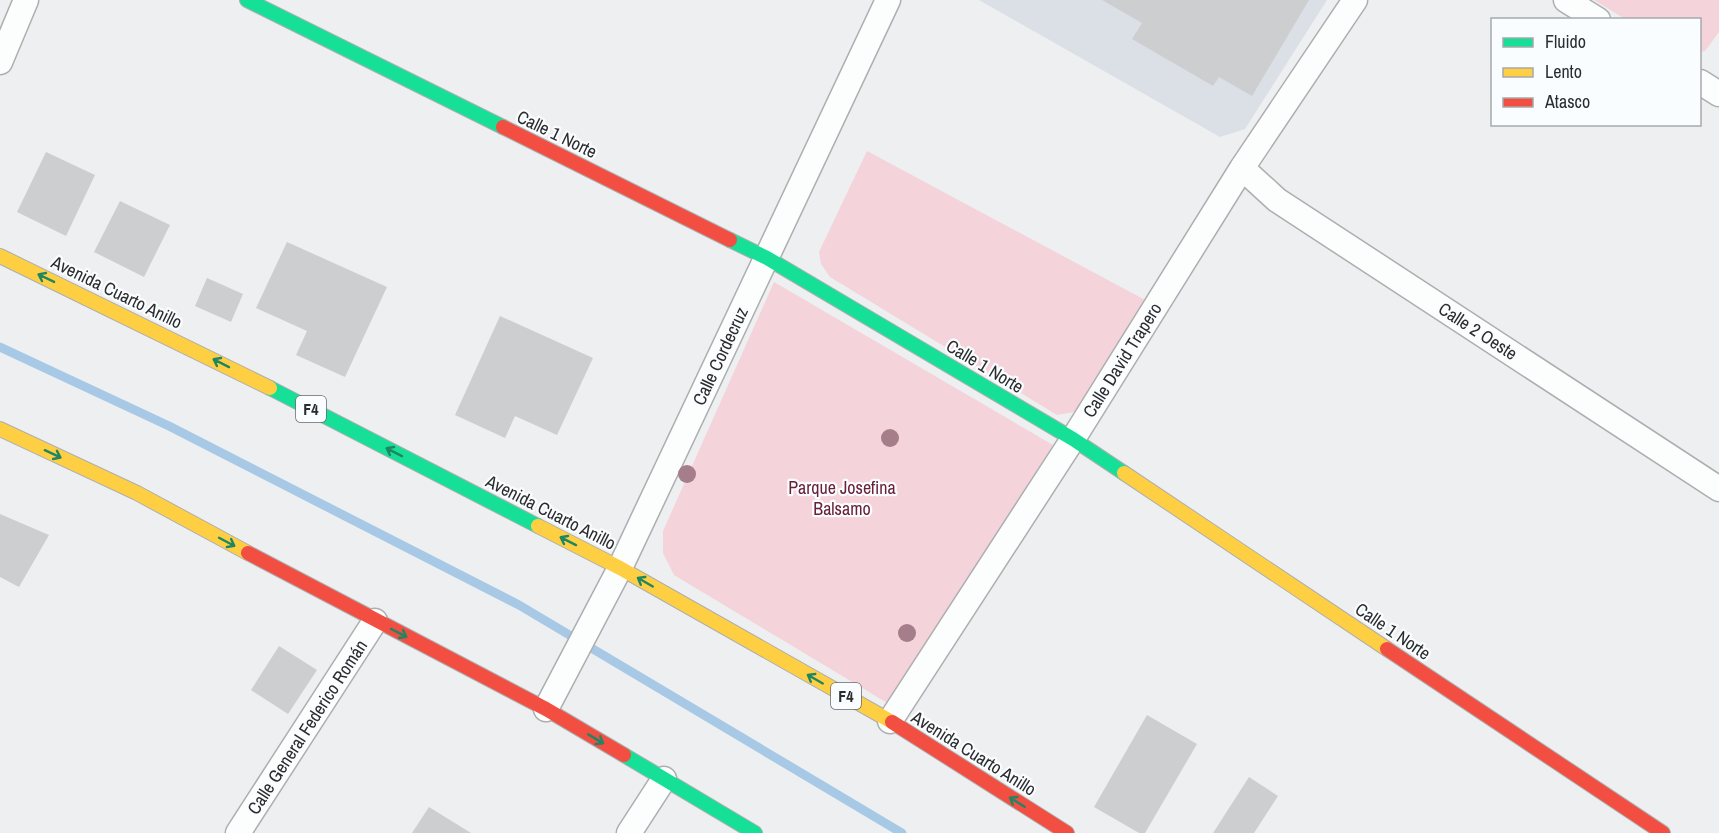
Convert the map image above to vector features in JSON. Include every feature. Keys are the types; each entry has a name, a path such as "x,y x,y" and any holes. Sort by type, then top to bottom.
{"main road":[{"name":"Calle 1 Norte","path":"247,0 767,258 1073,439 1663,833"},
{"name":"Avenida Cuarto Anillo","path":"0,255 206,355 620,568 890,721 1067,833"},
{"path":"0,429 136,493 375,621 546,709 756,833"}],"street":[{"path":"0,62 26,0"},
{"name":"Calle Cordecruz","path":"546,709 620,568 888,0"},
{"name":"Calle David Trapero","path":"890,721 1073,439 1242,168 1355,0"},
{"path":"1566,0 1595,18"},
{"path":"1701,83 1719,94"},
{"name":"Calle 2 Oeste","path":"1242,168 1277,200 1719,489"},
{"name":"Calle General Federico Román","path":"238,833 375,621"},
{"path":"629,833 664,779"}],"shaded area":[{"path":"979,0 1327,0 1245,129 1220,137"}],"green space":[{"path":"1594,0 1719,0 1719,32 1705,51 1701,52 1701,18 1623,18"},
{"path":"867,151 1147,301 1084,408 1057,415 830,277 821,264 819,252"},
{"name":"Parque Josefina Balsamo","path":"774,282 1053,445 889,704 674,575 663,553 663,531"}],"building":[{"path":"1102,0 1309,0 1252,96 1219,77 1213,86 1132,39 1142,23"},
{"path":"46,152 95,175 66,236 17,212"},
{"path":"120,201 170,225 144,277 94,252"},
{"path":"287,242 387,287 345,377 296,355 307,331 256,308"},
{"path":"207,278 243,294 231,322 195,306"},
{"path":"500,316 593,358 557,435 515,416 505,438 455,415"},
{"path":"0,514 49,535 19,587 0,577"},
{"path":"279,646 317,670 288,714 251,690"},
{"path":"1147,715 1197,744 1145,833 1139,833 1094,807"},
{"path":"1249,777 1278,796 1254,833 1213,833"},
{"path":"429,807 471,833 412,833"}],"waterway":[{"path":"0,347 169,426 519,605 902,833"}],"traffic: fast":[{"path":"247,0 503,127"},
{"path":"730,240 767,258 1073,439 1124,473"},
{"path":"270,388 538,526"},
{"path":"624,755 755,833"}],"traffic: slow":[{"path":"0,256 270,388"},
{"path":"0,429 137,493 248,553"},
{"path":"1124,473 1387,649"},
{"path":"538,526 620,568 892,722"}],"traffic: jam":[{"path":"503,127 730,240"},
{"path":"248,553 546,709 624,755"},
{"path":"1387,649 1663,833"},
{"path":"892,722 1067,833"}]}
